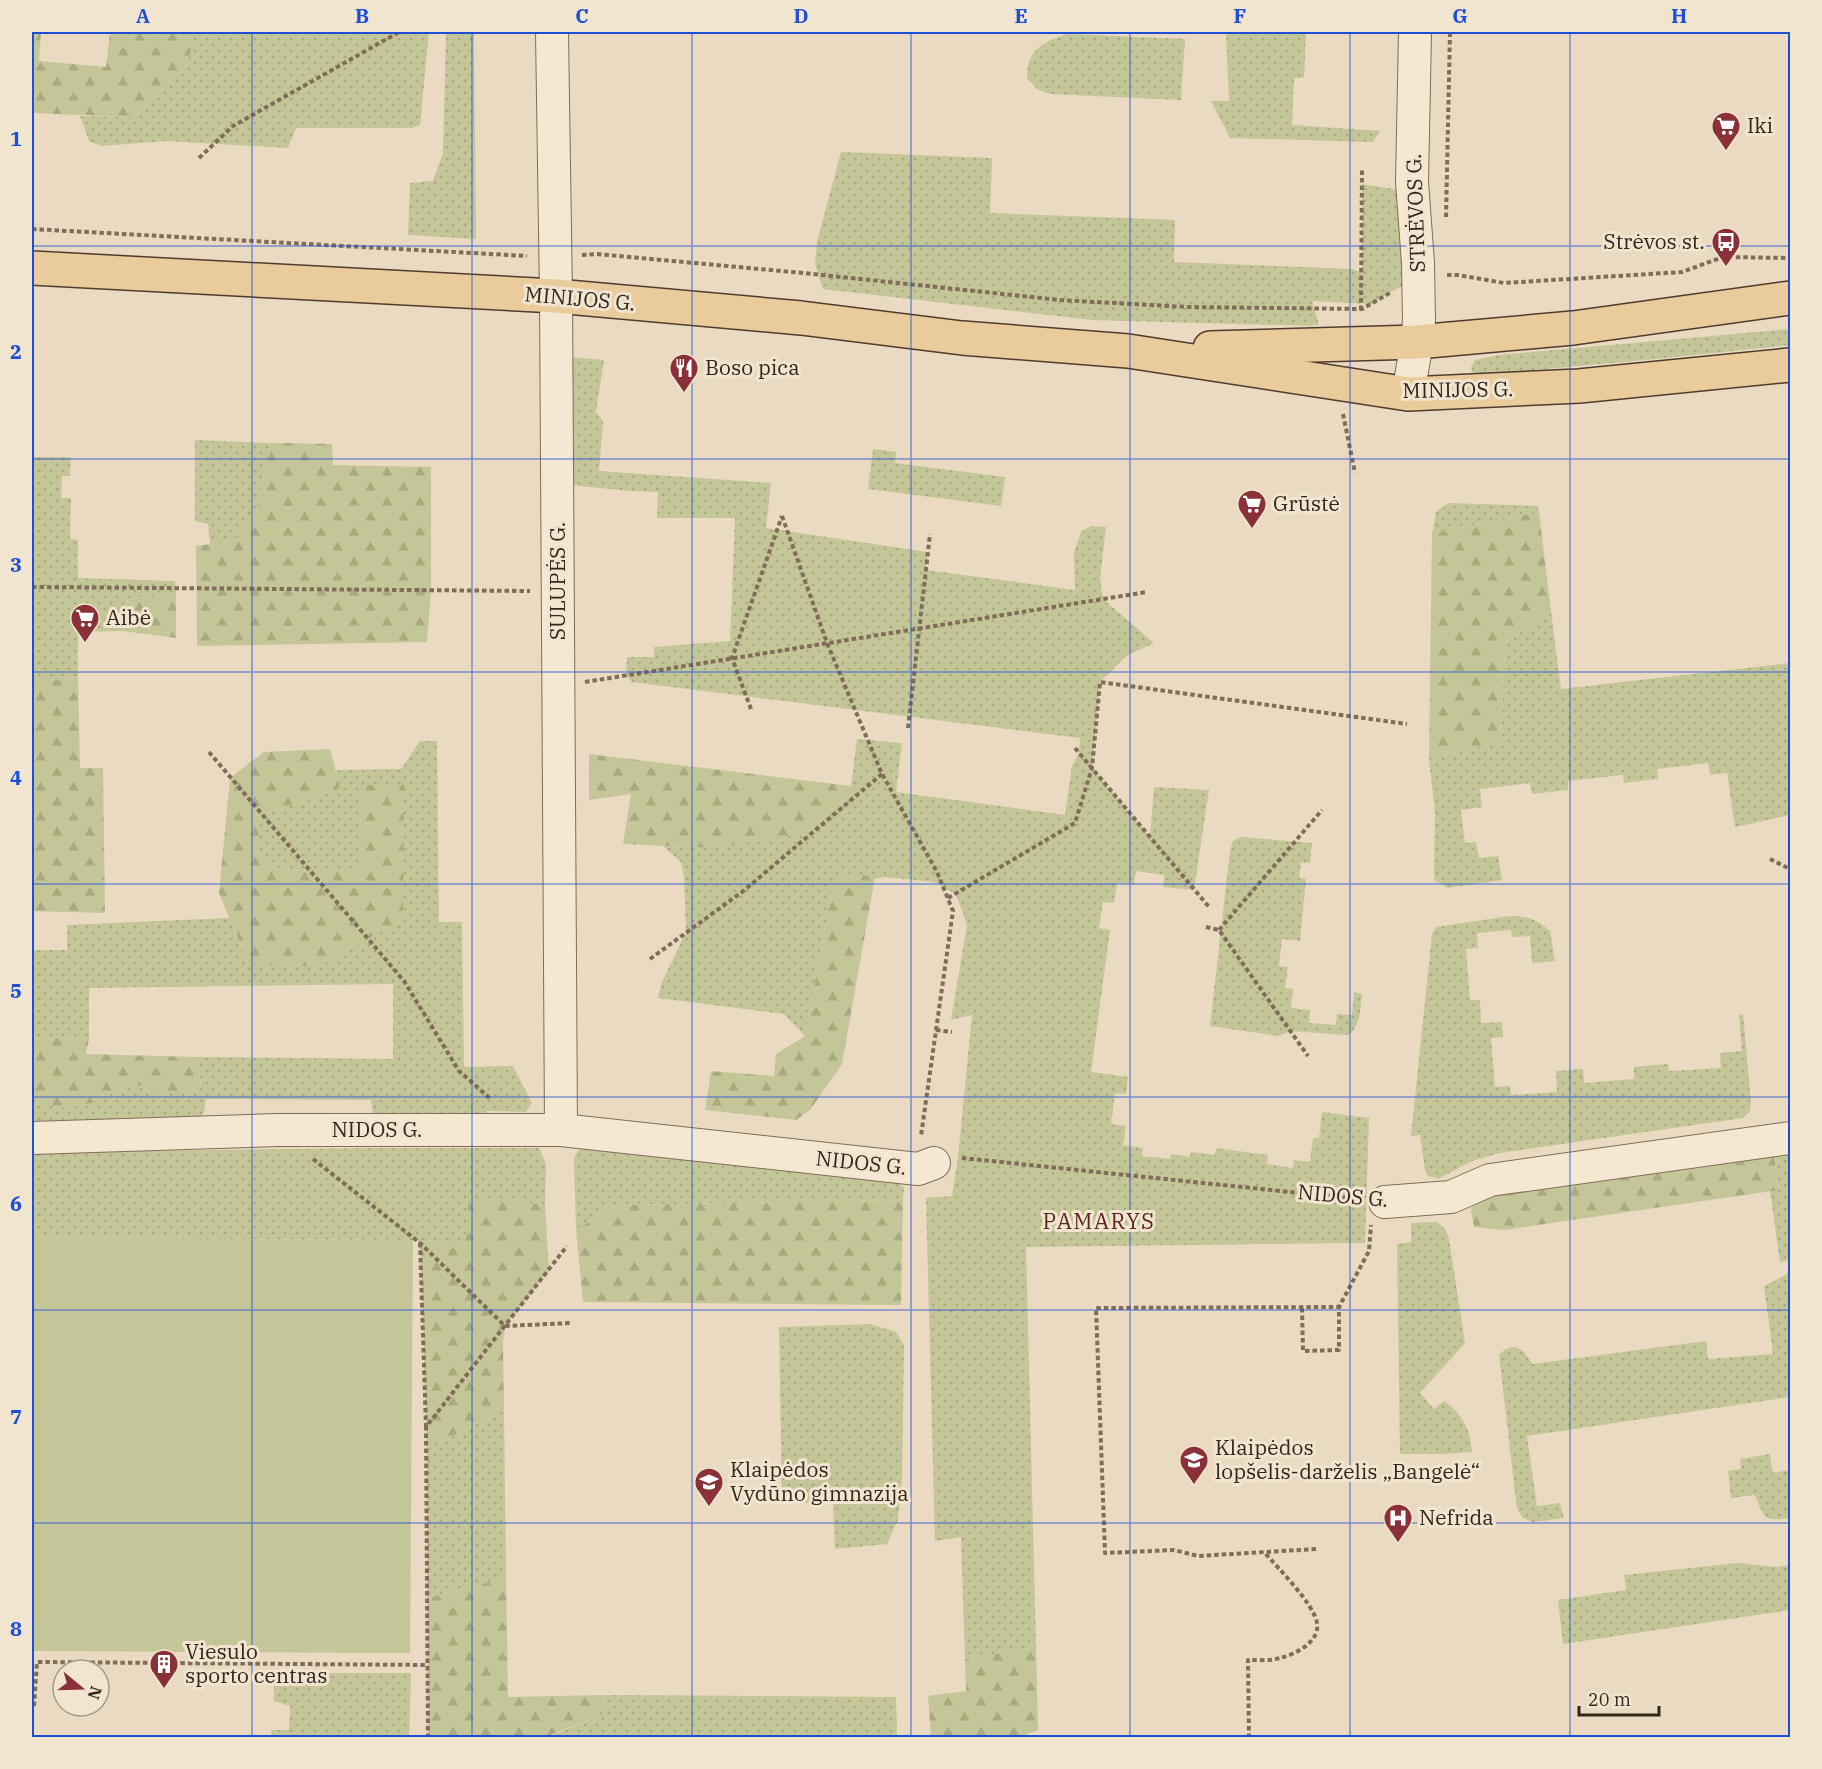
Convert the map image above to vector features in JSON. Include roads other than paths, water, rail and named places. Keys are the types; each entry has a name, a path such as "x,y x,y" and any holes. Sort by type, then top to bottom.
{"main road":[{"name":"MINIJOS G.","path":"32,268 556,296 801,318 962,338 1128,351 1408,394 1578,386 1791,365"},
{"name":"MINIJOS G.","path":"1128,351 1417,342 1573,328 1791,298"}],"street":[{"name":"SULUPĖS G.","path":"552,32 556,296 561,1130"},
{"name":"STRĖVOS G.","path":"1408,394 1419,320 1433,275 1412,182 1415,32"},
{"name":"NIDOS G.","path":"32,1138 277,1130 561,1130 926,1166"},
{"name":"NIDOS G.","path":"1378,1201 1451,1197 1490,1180 1791,1138"}],"place":[{"name":"Iki","path":"1726,152"},
{"name":"Strėvos st.","path":"1726,268"},
{"name":"Boso pica","path":"684,394"},
{"name":"Grūstė","path":"1252,530"},
{"name":"Aibė","path":"85,644"},
{"name":"Klaipėdos lopšelis-darželis „Bangelė“","path":"1194,1486"},
{"name":"Klaipėdos Vydūno gimnazija","path":"709,1508"},
{"name":"Nefrida","path":"1398,1544"},
{"name":"Viesulo sporto centras","path":"164,1690"}],"district":[{"name":"PAMARYS","path":"1099,1221"}]}
